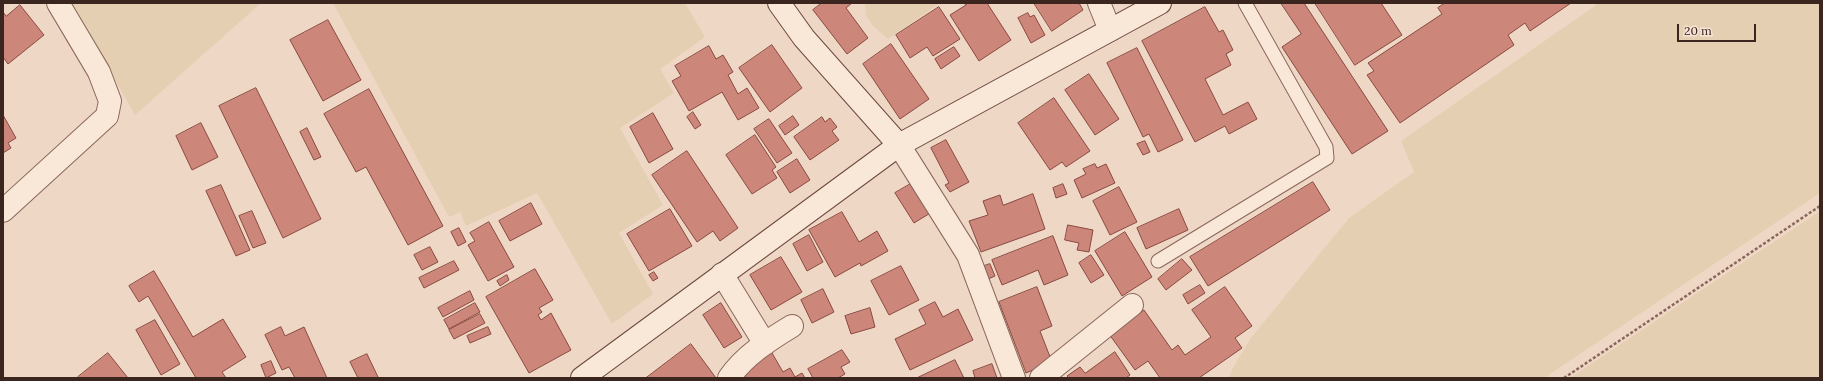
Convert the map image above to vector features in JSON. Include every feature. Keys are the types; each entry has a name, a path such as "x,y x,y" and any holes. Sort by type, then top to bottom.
{"street":[{"path":"3,211 107,116 110,101 99,72 58,3"},
{"path":"779,3 804,38 899,145 968,255 1014,378"},
{"path":"1099,3 1110,30"},
{"path":"582,378 899,145 1160,3"},
{"path":"722,274 765,344"},
{"path":"1041,378 1132,305"},
{"path":"729,378 736,369 765,344 792,326"}],"lane":[{"path":"1158,261 1327,158 1326,147 1245,3"}],"path":[{"path":"1564,378 1820,206"}],"shaded area":[{"path":"71,3 261,3 135,115"},
{"path":"333,3 685,3 705,37 660,69 674,93 620,128 663,205 619,233 653,294 612,324 537,193 466,226 460,212 449,217"},
{"path":"865,3 940,3 888,39 874,27 866,16"},
{"path":"1599,3 1820,3 1820,193 1544,378 1229,378 1233,368 1250,339 1349,218 1414,172 1401,141"},
{"path":"1820,211 1820,378 1570,378"}],"building":[{"path":"822,3 852,3 846,8 868,38 847,54 813,10"},
{"path":"964,3 987,3 1011,40 979,61 950,15 966,5"},
{"path":"1034,3 1079,3 1083,10 1052,31"},
{"path":"1281,3 1304,3 1388,131 1352,154 1282,47 1301,34"},
{"path":"1315,3 1381,3 1402,35 1355,65"},
{"path":"1445,3 1571,3 1530,31 1525,23 1508,35 1514,45 1400,123 1367,75 1374,71 1368,63 1442,14 1438,8"},
{"path":"20,5 44,35 8,64 3,57 3,12 6,16"},
{"path":"939,7 960,39 933,56 927,47 910,58 896,35"},
{"path":"1205,7 1219,32 1223,30 1233,50 1226,54 1231,65 1205,79 1223,115 1248,102 1257,119 1229,134 1225,126 1195,142 1142,41"},
{"path":"1028,13 1030,17 1034,15 1045,35 1031,43 1018,18"},
{"path":"328,20 361,80 323,101 290,40"},
{"path":"891,44 929,99 900,119 863,64"},
{"path":"772,45 802,88 770,112 739,68"},
{"path":"709,46 716,59 723,55 733,72 728,75 738,94 747,88 759,108 738,120 722,92 689,111 672,81 681,76 675,66"},
{"path":"954,47 960,56 941,69 935,59"},
{"path":"1137,48 1183,140 1158,152 1149,134 1143,137 1107,63"},
{"path":"1089,74 1119,119 1095,135 1065,90"},
{"path":"256,88 321,219 283,238 219,106"},
{"path":"369,89 443,226 408,245 366,167 356,172 324,114"},
{"path":"1054,98 1090,151 1066,167 1062,162 1050,170 1018,123"},
{"path":"693,112 701,125 695,129 687,117"},
{"path":"653,113 673,149 649,163 630,127"},
{"path":"3,115 16,138 8,143 11,148 3,153"},
{"path":"793,116 799,125 785,135 779,126"},
{"path":"822,117 825,122 830,118 837,127 832,131 839,140 810,160 794,137"},
{"path":"769,119 792,153 777,163 754,129"},
{"path":"201,123 218,157 192,170 176,136"},
{"path":"307,128 321,157 314,160 300,132"},
{"path":"755,135 776,167 772,170 777,178 752,194 726,155"},
{"path":"946,140 969,182 950,192 945,185 949,183 931,148"},
{"path":"1145,141 1150,152 1143,155 1137,144"},
{"path":"687,151 738,228 720,241 713,231 697,242 652,175"},
{"path":"797,159 810,180 790,193 777,172"},
{"path":"1095,164 1097,168 1106,164 1115,183 1082,198 1074,180 1086,174 1083,169"},
{"path":"914,182 932,212 914,223 895,193"},
{"path":"1313,182 1330,210 1208,286 1190,257"},
{"path":"1063,184 1067,194 1056,198 1053,188"},
{"path":"221,185 250,250 236,256 206,191"},
{"path":"1119,187 1137,222 1110,235 1093,201"},
{"path":"1033,194 1045,229 981,252 969,221 988,215 983,201 1000,195 1003,205"},
{"path":"531,203 542,224 510,241 499,221"},
{"path":"670,209 692,246 649,271 627,234"},
{"path":"1179,209 1188,230 1146,249 1137,228"},
{"path":"252,211 266,243 253,248 239,216"},
{"path":"842,212 859,242 877,231 888,251 861,266 860,263 835,277 809,230"},
{"path":"489,222 514,267 488,281 468,245 475,241 470,233"},
{"path":"1068,225 1093,230 1089,252 1077,250 1079,243 1065,240"},
{"path":"459,228 466,242 458,246 451,232"},
{"path":"1125,232 1152,277 1122,296 1095,251"},
{"path":"809,235 823,262 807,271 793,244"},
{"path":"1053,236 1068,275 1044,285 1038,270 1002,285 992,260"},
{"path":"430,247 438,262 422,270 414,255"},
{"path":"1091,255 1104,275 1091,283 1079,263"},
{"path":"781,257 802,292 771,310 750,275"},
{"path":"1182,259 1192,270 1166,290 1158,279"},
{"path":"454,261 459,270 424,288 419,278"},
{"path":"990,264 995,276 986,280 981,267"},
{"path":"901,266 919,300 889,315 871,281"},
{"path":"535,269 553,300 539,308 542,312 538,315 541,320 551,313 571,350 529,373 486,297"},
{"path":"154,271 193,337 223,319 246,357 222,372 226,378 196,378 148,296 139,302 129,286"},
{"path":"654,272 658,278 653,281 649,275"},
{"path":"507,275 509,280 500,286 497,281"},
{"path":"1200,285 1205,293 1188,304 1183,295"},
{"path":"1037,287 1052,326 1040,331 1052,362 1026,373 999,302"},
{"path":"1225,287 1252,326 1235,338 1242,348 1199,378 1160,378 1148,361 1135,370 1109,334 1144,310 1172,350 1178,345 1185,355 1211,337 1192,310"},
{"path":"823,289 834,312 812,323 801,300"},
{"path":"470,291 474,300 443,317 438,308"},
{"path":"935,302 943,317 958,309 973,340 910,370 895,339 926,324 919,310"},
{"path":"475,303 480,312 449,329 444,320"},
{"path":"721,303 742,337 724,348 703,315"},
{"path":"870,308 875,327 851,334 845,316"},
{"path":"480,314 485,323 454,339 449,330"},
{"path":"155,320 180,364 161,375 136,330"},
{"path":"281,327 285,336 304,327 327,378 295,378 289,367 282,370 265,335"},
{"path":"488,327 491,334 470,343 467,336"},
{"path":"691,344 716,378 646,378"},
{"path":"842,350 850,362 841,367 845,374 838,378 813,378 808,369"},
{"path":"1115,352 1130,375 1126,378 1069,378 1067,376 1080,367 1085,373"},
{"path":"108,353 128,378 78,377"},
{"path":"772,353 783,372 790,368 795,377 802,373 805,378 741,378 738,373"},
{"path":"367,354 378,377 358,378 350,362"},
{"path":"955,360 964,378 917,378"},
{"path":"271,361 276,373 266,378 261,365"},
{"path":"992,364 997,378 975,378 973,371"}]}
